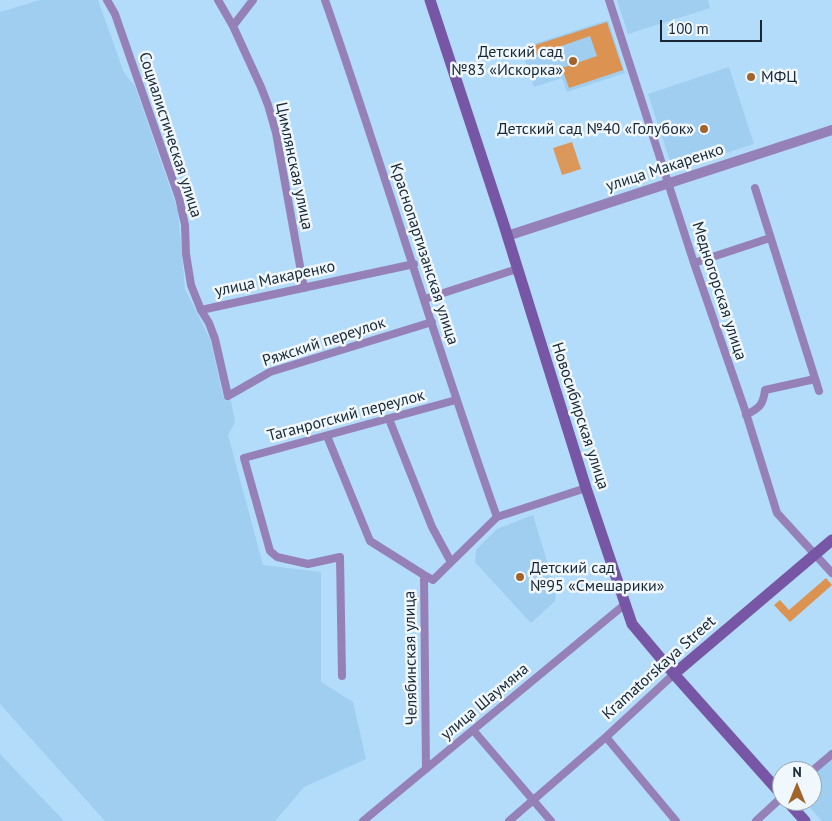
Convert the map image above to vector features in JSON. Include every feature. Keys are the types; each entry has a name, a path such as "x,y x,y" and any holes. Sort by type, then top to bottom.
{"main road":[{"name":"Новосибирская улица","path":"430,0 586,488 632,624 772,785"},
{"name":"Kramatorskaya Street","path":"674,674 832,540"},
{"path":"796,811 805,821"}],"street":[{"name":"Социалистическая улица","path":"107,0 115,14 179,198 185,225 186,254 191,285 215,339 228,396"},
{"name":"Цимлянская улица","path":"218,0 233,26 261,87 276,133 304,288"},
{"path":"233,26 253,0"},
{"name":"Краснопартизанская улица","path":"325,0 414,264 456,400 497,517"},
{"name":"Медногорская улица","path":"609,0 694,263 746,415 776,513 832,573"},
{"name":"улица Макаренко","path":"507,236 832,130"},
{"path":"754,188 819,391"},
{"path":"694,263 770,238"},
{"name":"улица Макаренко","path":"201,310 414,264"},
{"path":"425,299 517,269"},
{"name":"Ряжский переулок","path":"228,396 270,372 432,322"},
{"path":"746,415 758,408 764,400 765,390 815,379"},
{"name":"Таганрогский переулок","path":"342,676 340,557 308,564 277,557 270,551 244,458 456,400"},
{"path":"388,419 432,527 451,562"},
{"name":"Челябинская улица","path":"327,436 370,541 424,575 426,769"},
{"path":"424,575 433,580 497,517 586,488"},
{"name":"улица Шаумяна","path":"363,821 624,605"},
{"name":"Kramatorskaya Street","path":"509,821 606,737 674,674"},
{"path":"474,730 551,821"},
{"path":"606,737 676,821"},
{"path":"822,762 832,754"},
{"path":"756,821 772,806"}],"shaded area":[{"path":"40,0 98,0 124,73 135,86 178,211 185,289 210,339 223,396 231,401 235,422 228,435 263,565 321,572 321,682 353,702 366,759 304,787 275,821 105,821 0,704 0,12"},
{"path":"617,0 708,0 710,8 628,34"},
{"name":"Детский сад №83 «Искорка»","path":"608,20 625,73 567,92 562,78 534,87 521,48"},
{"path":"607,22 623,70 569,88 562,68 597,56 590,36 533,56 529,47"},
{"name":"Детский сад №40 «Голубок»","path":"729,67 754,144 673,170 648,94"},
{"path":"572,142 581,169 562,175 553,148"},
{"name":"Детский сад №95 «Смешарики»","path":"533,515 556,591 555,601 531,623 475,562 476,550 497,529"},
{"path":"826,578 832,585 790,622 774,605 780,600 789,610"},
{"path":"0,754 64,821 0,821"},
{"path":"832,758 832,821 822,821 813,811 822,811 822,766"}],"place":[{"name":"Детский сад №83 «Искорка»","path":"573,61"},
{"name":"МФЦ","path":"751,77"},
{"name":"Детский сад №40 «Голубок»","path":"704,129"},
{"name":"Детский сад №95 «Смешарики»","path":"520,577"}]}
